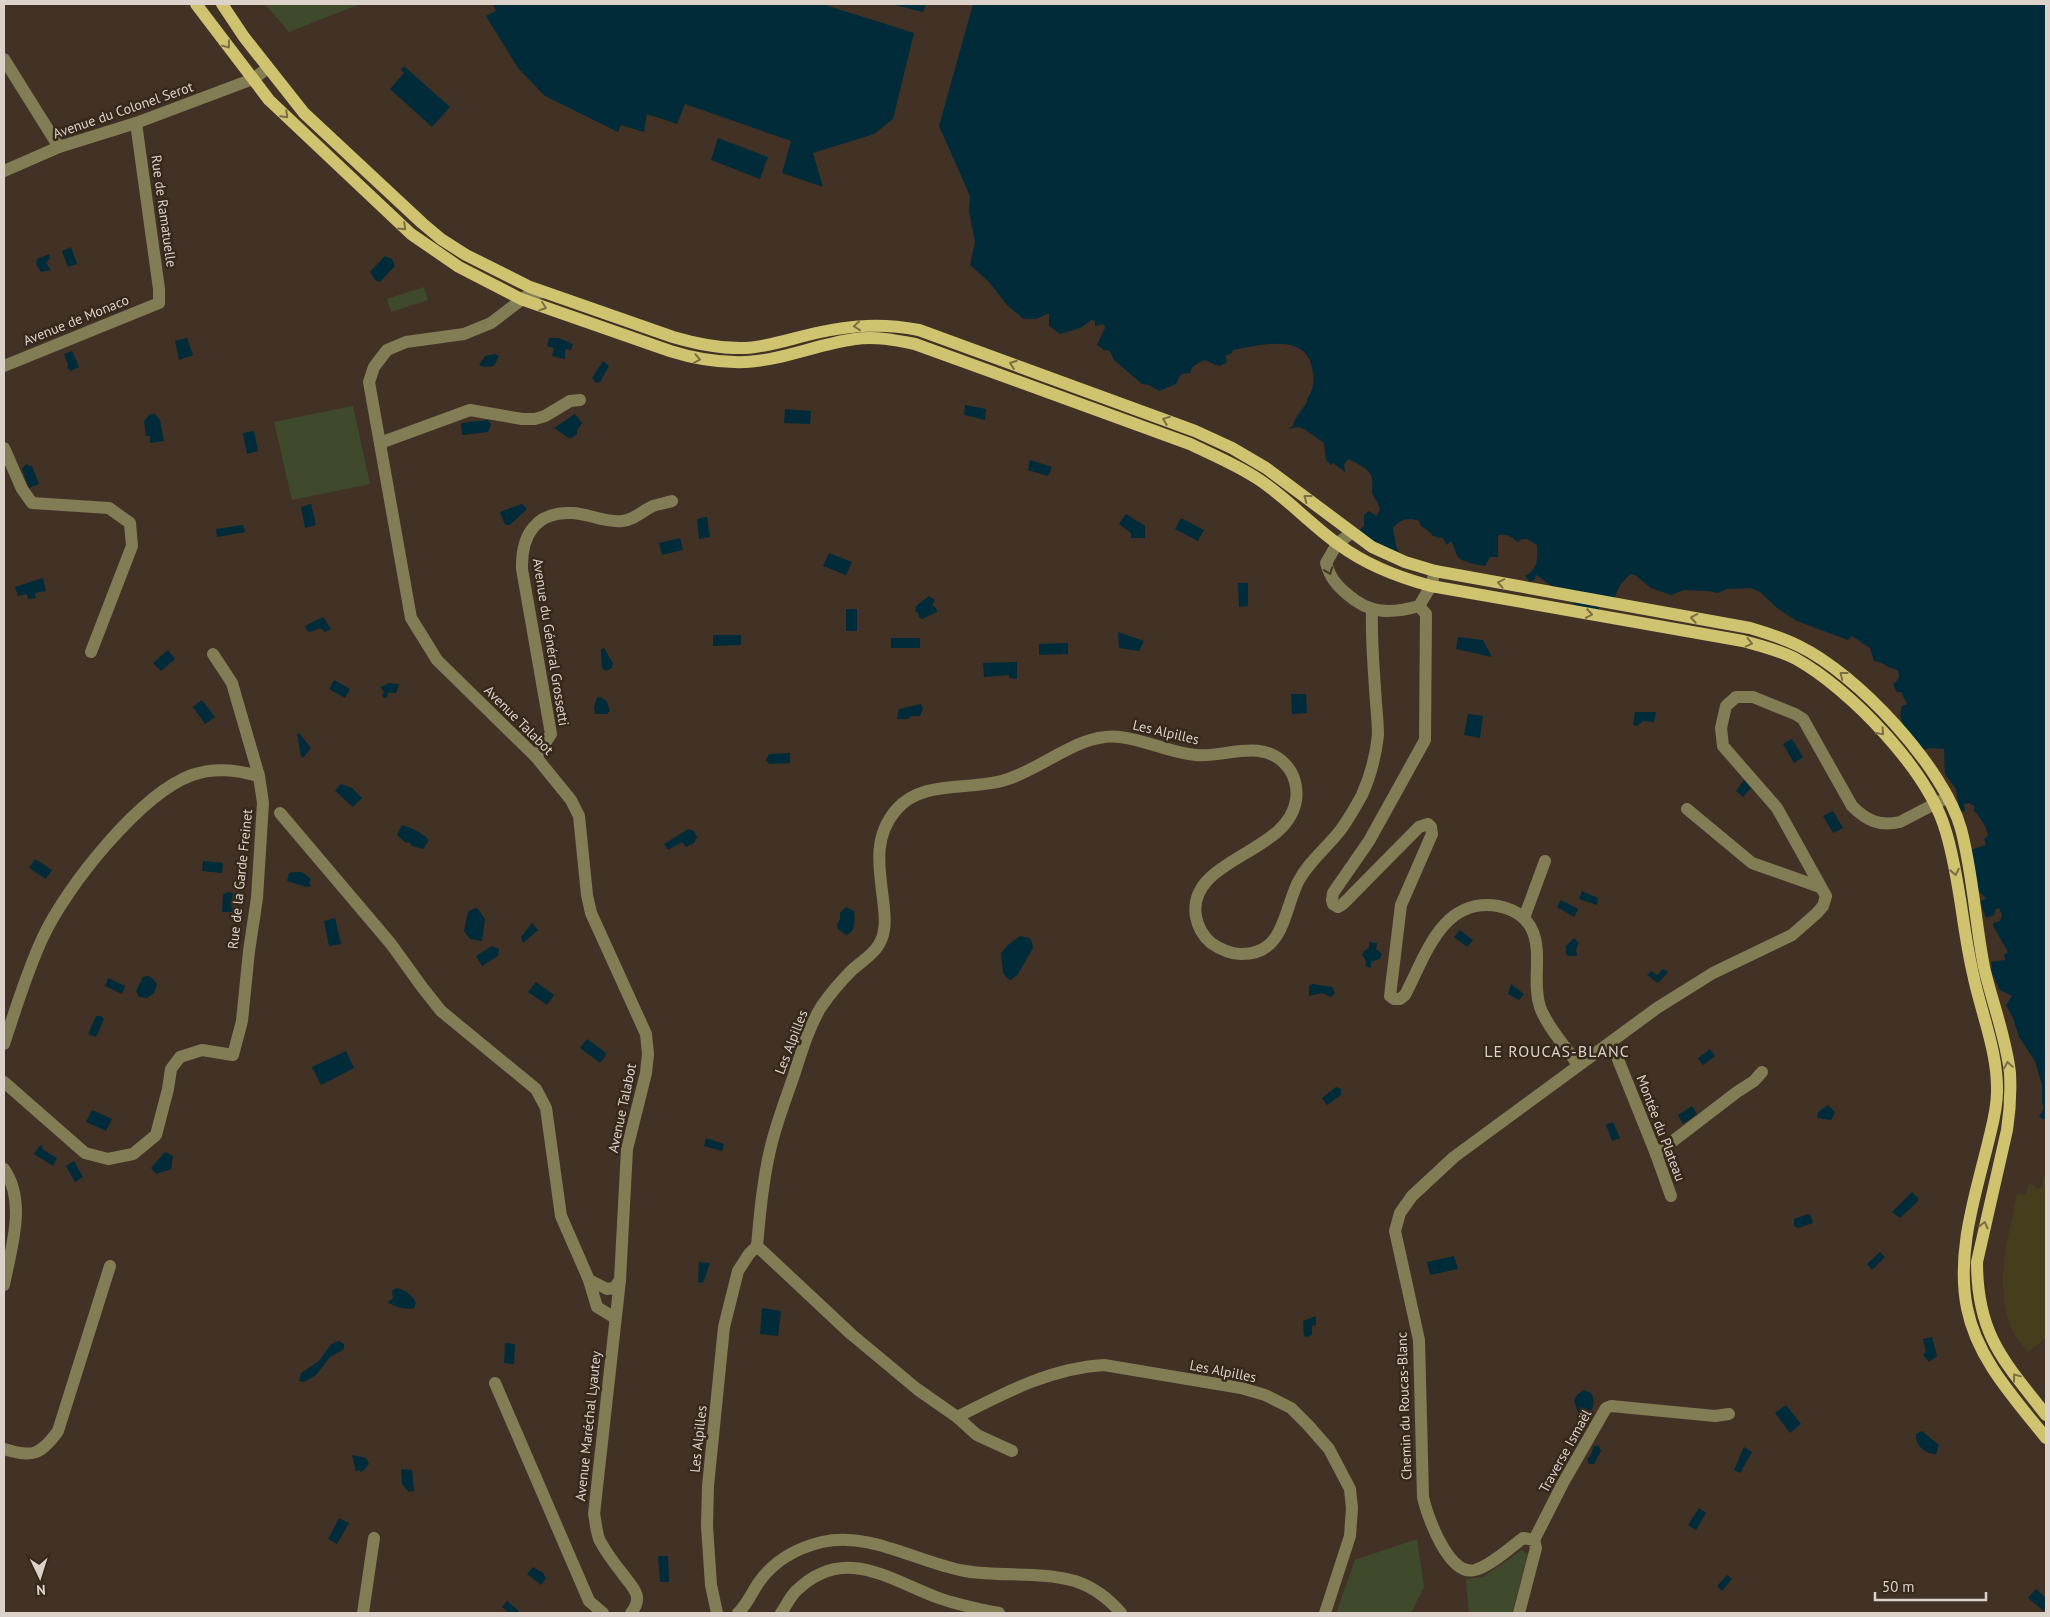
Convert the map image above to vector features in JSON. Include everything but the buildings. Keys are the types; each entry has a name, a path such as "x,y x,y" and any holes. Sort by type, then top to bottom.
{"main road":[{"path":"196,4 269,100 411,234 459,267 521,299 695,359 719,362 748,362 856,338 884,338 915,344 1182,441 1228,462 1257,478 1337,544 1362,561 1398,577 1431,586 1743,641 1769,648 1794,659 1838,688 1876,726 1914,770 1935,804 1944,825 1953,858 1973,975 1993,1053 1997,1077 1996,1111 1964,1253 1964,1283 1967,1309 1975,1335 1988,1361 2046,1438"},
{"path":"222,4 268,68 304,113 324,132 435,233 466,255 530,288 673,337 720,348 747,348 853,326 884,324 919,330 1195,431 1232,448 1266,468 1348,531 1372,547 1400,560 1434,571 1750,628 1800,646 1824,660 1849,679 1885,714 1926,760 1948,797 1961,827 1967,854 1980,948 2010,1073 2010,1112 2007,1130 1977,1262 1980,1308 1989,1334 1999,1353 2046,1415"}],"street":[{"path":"4,60 59,147"},
{"name":"Avenue du Colonel Serot","path":"4,171 59,147 136,123 252,79 268,68"},
{"name":"Rue de Ramatuelle","path":"136,123 160,289 159,303"},
{"path":"521,299 529,294 544,292"},
{"name":"Avenue Talabot","path":"521,299 491,323 464,334 406,342 387,350 374,367 369,382 411,618 438,660 536,756 571,800 578,816 587,896 591,913 646,1034 648,1054 646,1073 626,1150 620,1280 616,1318"},
{"name":"Avenue de Monaco","path":"4,366 159,303"},
{"path":"380,443 470,410 522,419 535,419 545,416 570,401 580,400"},
{"path":"4,448 22,490 32,503 109,508 130,523 132,546 91,652"},
{"name":"Avenue du Général Grossetti","path":"536,756 551,734 522,569 522,553 526,539 534,526 545,517 574,513 623,522 636,517 652,507 672,501"},
{"path":"1348,531 1337,544 1326,563 1330,576 1356,603 1372,610 1393,612 1419,606 1431,586 1434,571"},
{"path":"1419,606 1426,614 1425,740 1373,833 1333,893 1333,904 1338,907 1343,904 1419,827 1428,824 1431,827 1432,834 1401,905 1390,996 1394,999 1400,999 1405,995 1444,923 1455,914 1470,906 1481,904 1508,908 1524,918 1536,940 1540,1008 1578,1065"},
{"name":"Les Alpilles","path":"717,1613 711,1585 707,1526 708,1486 724,1327 738,1271 749,1254 757,1246 761,1197 771,1144 809,1031 822,1007 837,986 854,969 870,957 880,943 885,928 878,857 880,837 887,821 899,806 909,798 922,792 987,786 1010,779 1093,738 1124,737 1175,752 1200,756 1254,750 1270,754 1284,762 1293,775 1297,790 1295,809 1288,822 1277,832 1208,879 1198,893 1195,906 1197,921 1205,938 1217,947 1233,954 1249,954 1265,948 1276,938 1284,922 1292,895 1301,875 1343,827 1362,794 1372,766 1378,734 1371,634 1372,610"},
{"name":"Rue de la Garde Freinet","path":"4,1082 85,1153 108,1159 133,1154 156,1135 171,1070 180,1057 202,1050 233,1055 242,1020 248,951 256,898 263,803 259,776 232,683 213,654"},
{"path":"1820,887 1777,808 1722,746 1721,728 1726,706 1736,697 1753,697 1796,714 1803,719 1852,806 1862,816 1874,823 1893,824 1900,822 1948,797"},
{"path":"4,1044 31,965 52,918 83,872 127,823 174,784 192,775 210,770 236,770 259,776"},
{"path":"1687,809 1752,863 1820,887"},
{"path":"280,813 391,944 422,988 442,1011 536,1089 546,1108 561,1216 589,1280 597,1307 616,1318"},
{"path":"1524,918 1544,861"},
{"name":"Chemin du Roucas-Blanc","path":"1534,1540 1523,1538 1482,1567 1469,1571 1463,1570 1450,1560 1426,1511 1423,1497 1419,1340 1395,1230 1400,1214 1412,1196 1454,1157 1658,1008 1713,973 1792,935 1823,906 1826,896 1820,887"},
{"name":"Montée du Plateau","path":"1611,1042 1671,1196"},
{"path":"1656,1154 1736,1092 1754,1081 1762,1072"},
{"path":"4,1169 11,1179 16,1203 13,1236 4,1285"},
{"path":"757,1246 851,1334 917,1389 957,1417 977,1435 1012,1451"},
{"path":"4,1449 26,1454 37,1453 49,1444 58,1431 110,1266"},
{"path":"589,1280 606,1289 614,1288 620,1280"},
{"name":"Avenue Maréchal Lyautey","path":"616,1318 594,1514 600,1540 635,1589 638,1598 636,1607 631,1613"},
{"name":"Les Alpilles","path":"957,1417 1039,1378 1083,1366 1104,1365 1241,1388 1265,1395 1291,1408 1329,1449 1350,1489 1352,1508 1350,1536 1325,1613"},
{"path":"495,1383 589,1600 603,1613"},
{"name":"Traverse Ismaël","path":"1534,1540 1563,1482 1606,1408 1611,1406 1715,1416 1729,1414"},
{"path":"363,1613 374,1538"},
{"path":"738,1613 759,1581 775,1564 794,1551 821,1542 840,1539 887,1546 945,1567 966,1571 1058,1577 1077,1582 1094,1589 1121,1613"},
{"path":"1519,1613 1536,1548 1534,1540"},
{"path":"781,1613 795,1592 815,1576 847,1568 864,1568 898,1580 936,1598 999,1613"}],"green space":[{"path":"265,4 360,4 289,32"},
{"path":"424,287 428,300 391,312 387,299"},
{"path":"353,406 370,484 292,500 274,422"},
{"path":"1417,1539 1424,1587 1411,1613 1336,1613 1355,1560"},
{"path":"1522,1550 1528,1555 1512,1613 1469,1613 1466,1579 1483,1577"}],"sand":[{"path":"2046,1175 2046,1338 2028,1352 2014,1334 2006,1310 2003,1294 2004,1260 2017,1194 2025,1195 2029,1184 2034,1185 2036,1189 2043,1187 2043,1178"}],"water":[{"path":"493,4 822,4 914,33 893,119 874,134 813,153 823,187 782,173 791,141 685,104 677,124 647,114 644,132 621,125 618,132 545,96 518,68 486,16 496,11"},
{"path":"891,4 926,4 923,12"},
{"path":"973,4 2046,4 2046,1120 2039,1117 2044,1108 2042,1103 2042,1085 2035,1061 2019,1037 2013,1018 2006,1005 2012,996 2000,990 1990,969 1992,967 1991,962 2005,960 2004,955 2008,952 1993,926 1993,923 2000,921 2002,915 1999,908 1996,909 1994,915 1986,918 1980,902 1986,898 1977,890 1970,850 1986,845 1984,839 1988,836 1987,832 1974,811 1974,806 1969,803 1964,804 1965,811 1959,808 1956,789 1945,774 1944,749 1930,748 1923,750 1903,725 1901,719 1902,706 1907,704 1901,692 1897,692 1893,683 1899,677 1898,670 1874,661 1870,648 1852,636 1848,640 1797,621 1777,608 1760,592 1751,588 1727,589 1718,593 1684,590 1671,595 1651,588 1635,575 1630,574 1620,585 1614,599 1599,604 1599,611 1579,611 1573,602 1538,576 1536,575 1534,580 1530,582 1525,576 1535,567 1537,554 1537,545 1527,539 1522,539 1518,542 1506,535 1498,535 1498,557 1490,557 1485,566 1460,559 1451,541 1447,545 1442,537 1439,538 1431,535 1420,525 1419,521 1411,519 1402,521 1393,528 1396,546 1401,557 1355,534 1364,526 1364,515 1369,511 1376,516 1379,510 1379,505 1372,493 1372,479 1369,472 1349,459 1344,464 1345,472 1333,463 1331,465 1326,460 1324,443 1304,429 1298,427 1288,429 1293,426 1307,402 1313,387 1313,373 1310,360 1303,351 1294,346 1282,344 1233,350 1232,353 1225,356 1226,363 1219,366 1204,360 1194,366 1190,373 1181,374 1176,384 1159,391 1149,385 1142,384 1114,360 1110,351 1104,350 1097,345 1105,328 1104,324 1095,326 1095,321 1092,320 1080,328 1060,334 1049,326 1049,313 1036,319 1024,319 1008,306 988,281 970,265 975,242 969,211 970,196 939,126"},
{"path":"404,66 450,107 432,127 390,89 404,73 401,70"},
{"path":"718,138 768,157 760,179 711,160"},
{"path":"71,247 77,264 68,267 62,251"},
{"path":"49,254 50,258 46,263 51,270 41,272 36,264 37,259"},
{"path":"385,256 392,259 395,266 380,282 375,280 370,272"},
{"path":"187,338 193,355 179,360 175,341"},
{"path":"549,338 558,338 573,344 571,350 565,350 565,359 552,356 554,348 547,346"},
{"path":"72,351 79,367 71,371 67,368 68,365 64,354"},
{"path":"495,354 499,356 494,366 484,367 479,365 485,356"},
{"path":"603,361 609,366 600,382 596,383 592,378"},
{"path":"965,405 986,409 985,420 964,415"},
{"path":"785,409 811,411 810,424 784,423"},
{"path":"150,414 155,414 160,420 164,441 150,443 150,436 146,436 144,421"},
{"path":"575,414 582,423 577,430 577,434 570,439 554,428"},
{"path":"488,420 491,425 488,432 462,435 461,423"},
{"path":"254,431 258,451 247,454 243,433"},
{"path":"1030,460 1052,467 1048,476 1028,470"},
{"path":"26,464 32,466 39,484 29,488 22,469"},
{"path":"311,504 316,525 305,528 301,507"},
{"path":"522,504 527,509 510,525 505,525 500,512"},
{"path":"1126,514 1145,526 1145,538 1131,538 1131,533 1119,524"},
{"path":"707,517 710,537 699,539 697,519"},
{"path":"1181,518 1204,530 1198,541 1175,529"},
{"path":"243,525 245,532 217,537 216,529"},
{"path":"680,538 683,550 662,555 659,543"},
{"path":"829,553 852,562 846,575 823,566"},
{"path":"43,578 46,591 35,593 36,598 28,599 27,594 18,596 15,587"},
{"path":"1238,583 1248,583 1248,606 1239,607"},
{"path":"929,596 935,600 932,605 936,608 937,612 922,619 915,611 916,606"},
{"path":"846,609 857,609 857,631 846,631"},
{"path":"323,617 331,629 325,632 320,628 310,632 307,631 305,626"},
{"path":"1118,632 1144,641 1139,651 1119,648"},
{"path":"713,635 741,635 741,645 713,646"},
{"path":"1458,637 1483,640 1492,657 1456,649"},
{"path":"891,638 920,638 920,648 891,648"},
{"path":"1068,643 1068,654 1039,655 1039,644"},
{"path":"604,648 613,663 612,668 606,671 602,668 601,649"},
{"path":"168,650 175,659 161,671 153,663"},
{"path":"1017,662 1017,679 1009,678 1009,675 984,677 983,663"},
{"path":"334,680 350,689 345,698 329,689"},
{"path":"389,683 399,684 396,693 388,693 387,697 384,698 382,695 384,692 380,687"},
{"path":"1291,694 1306,694 1307,713 1292,714"},
{"path":"601,697 607,702 610,711 607,714 595,714 594,707 597,698"},
{"path":"202,700 215,717 205,724 193,707"},
{"path":"921,704 923,709 920,716 897,719 899,709"},
{"path":"1635,712 1656,712 1654,722 1643,721 1637,726 1633,725"},
{"path":"1468,714 1483,716 1480,738 1464,735"},
{"path":"299,733 311,748 303,758 297,734"},
{"path":"1792,739 1803,757 1794,763 1783,744"},
{"path":"790,753 790,763 769,764 766,760 769,754"},
{"path":"1744,780 1751,788 1743,797 1736,791"},
{"path":"341,784 352,788 362,798 353,807 335,791"},
{"path":"1833,811 1843,828 1833,833 1823,816"},
{"path":"402,825 416,831 429,840 423,849 412,846 409,842 406,843 398,836 397,834"},
{"path":"688,829 694,831 697,837 694,843 686,847 682,842 668,850 664,844"},
{"path":"35,859 52,870 46,879 29,868"},
{"path":"203,861 223,863 222,873 202,871"},
{"path":"302,872 311,879 309,883 311,886 306,887 287,881 289,873"},
{"path":"1582,891 1598,898 1597,905 1579,899"},
{"path":"233,893 231,908 234,909 233,912 222,912 223,894"},
{"path":"1561,900 1578,909 1574,917 1557,907"},
{"path":"846,907 854,911 855,918 852,931 846,935 838,929 837,924 840,919 840,913"},
{"path":"475,908 478,909 485,919 482,941 470,939 464,931 468,912"},
{"path":"335,918 341,944 329,946 324,921"},
{"path":"532,923 538,930 523,943 521,937"},
{"path":"1460,930 1473,940 1467,947 1454,937"},
{"path":"1020,936 1029,938 1033,948 1018,974 1011,980 1003,973 1001,953"},
{"path":"1574,938 1579,943 1576,949 1577,956 1568,956 1566,954 1566,946"},
{"path":"1369,942 1377,943 1376,949 1382,954 1380,959 1371,962 1371,968 1365,966 1366,961 1362,955 1369,948"},
{"path":"492,946 499,949 498,956 482,966 476,956"},
{"path":"1663,969 1668,972 1658,983 1647,975 1651,971 1657,975"},
{"path":"148,976 157,984 154,993 147,998 139,997 136,991 143,977"},
{"path":"108,978 125,986 122,994 105,986"},
{"path":"536,982 554,995 547,1005 528,992"},
{"path":"1312,984 1332,987 1335,993 1331,997 1322,993 1309,996 1309,986"},
{"path":"1511,984 1524,994 1519,1000 1508,994"},
{"path":"96,1016 101,1016 104,1019 96,1037 88,1034"},
{"path":"587,1039 605,1052 606,1055 601,1062 580,1048"},
{"path":"1710,1049 1715,1056 1703,1065 1698,1058"},
{"path":"346,1051 354,1068 321,1085 312,1067"},
{"path":"1336,1087 1341,1089 1341,1095 1327,1105 1322,1098"},
{"path":"1828,1105 1835,1112 1831,1120 1817,1118 1818,1112"},
{"path":"1692,1106 1697,1114 1683,1124 1678,1115"},
{"path":"92,1110 112,1119 106,1131 86,1122"},
{"path":"1613,1122 1620,1138 1612,1141 1606,1125"},
{"path":"706,1138 724,1144 722,1151 704,1146"},
{"path":"40,1145 43,1147 42,1149 57,1158 53,1166 34,1154"},
{"path":"165,1152 173,1156 171,1169 156,1174 151,1168"},
{"path":"74,1161 83,1177 75,1182 66,1166"},
{"path":"1912,1192 1918,1198 1918,1201 1900,1218 1892,1212"},
{"path":"1808,1214 1811,1216 1813,1223 1798,1228 1794,1226 1794,1219"},
{"path":"1880,1252 1885,1257 1872,1270 1867,1264"},
{"path":"1454,1256 1458,1269 1430,1275 1427,1262"},
{"path":"699,1262 710,1263 703,1283 698,1282"},
{"path":"396,1288 405,1291 412,1297 416,1303 414,1308 401,1308 388,1302 393,1298 392,1291"},
{"path":"762,1308 781,1311 778,1336 760,1334"},
{"path":"1316,1316 1316,1325 1312,1326 1312,1335 1304,1336 1303,1321"},
{"path":"1932,1337 1937,1356 1929,1362 1923,1355 1926,1352 1923,1339"},
{"path":"339,1341 344,1344 344,1349 330,1357 316,1375 304,1382 299,1381 301,1373 319,1361 331,1344"},
{"path":"505,1343 515,1344 514,1364 504,1363"},
{"path":"1584,1390 1591,1393 1594,1400 1591,1411 1583,1418 1579,1416 1574,1400"},
{"path":"1786,1405 1801,1424 1790,1433 1775,1413"},
{"path":"1922,1431 1939,1445 1936,1454 1925,1451 1919,1446 1916,1434"},
{"path":"1594,1446 1599,1446 1601,1451 1594,1464 1589,1464 1587,1458 1590,1457"},
{"path":"1744,1447 1752,1452 1740,1473 1734,1470"},
{"path":"352,1455 366,1458 369,1464 362,1472 358,1470 356,1472"},
{"path":"401,1469 412,1470 414,1491 409,1492 402,1484"},
{"path":"1699,1508 1706,1513 1696,1530 1688,1525"},
{"path":"339,1518 349,1523 337,1544 328,1539"},
{"path":"658,1556 668,1556 669,1582 660,1582"},
{"path":"533,1567 543,1573 546,1578 541,1585 527,1574"},
{"path":"1727,1575 1732,1579 1722,1591 1717,1586"},
{"path":"2036,1589 2046,1598 2046,1608 2044,1611 2028,1598"},
{"path":"507,1601 519,1611 517,1613 510,1613 502,1607"}],"district":[{"name":"LE ROUCAS-BLANC","path":"1557,1051"}]}
